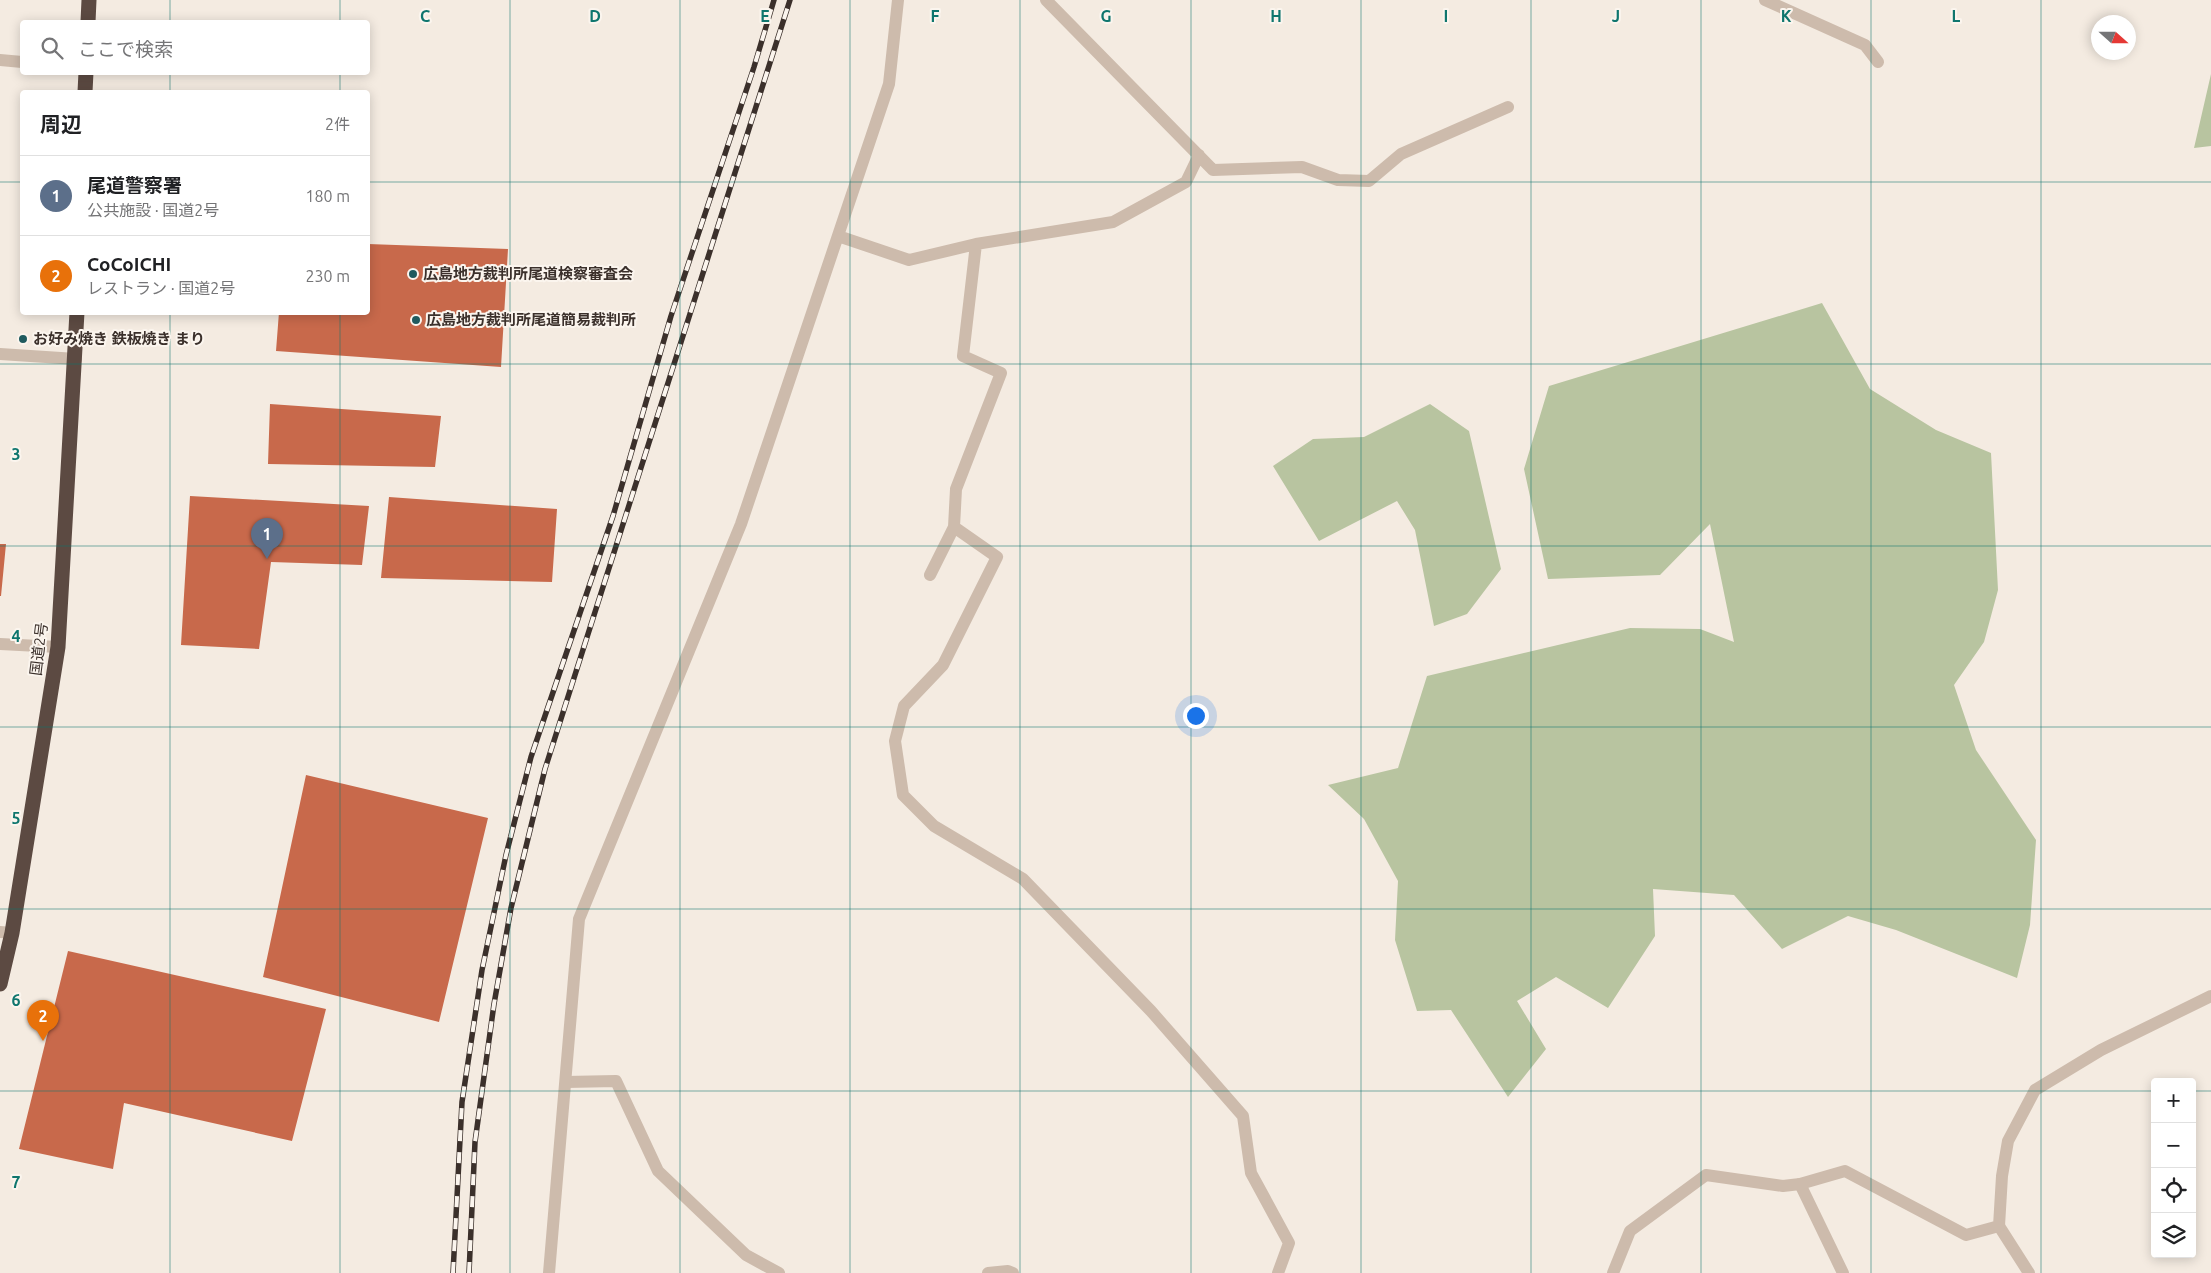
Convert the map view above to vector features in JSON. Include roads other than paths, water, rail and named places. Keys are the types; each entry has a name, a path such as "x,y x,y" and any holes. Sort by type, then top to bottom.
{"highway":[{"path":"88,20 89,0"},
{"path":"85,90 86,75"},
{"name":"国道2号","path":"0,984 6,932 58,647 76,359 77,315"}],"street":[{"path":"549,1273 579,919 742,524 889,84 898,0"},
{"path":"1046,0 1213,170 1302,167 1338,180 1369,181 1401,154 1508,107"},
{"path":"1765,0 1864,45 1878,62"},
{"path":"0,60 20,62"},
{"path":"838,236 909,260 976,244 1113,222 1186,182 1199,155"},
{"path":"930,575 954,527 956,488 1001,373 963,356 976,244"},
{"path":"0,354 76,359"},
{"path":"954,527 997,557 943,665 904,706 895,741 903,795 934,826 1023,879 1151,1011 1243,1116 1251,1173 1289,1243 1278,1273"},
{"path":"0,644 58,647"},
{"path":"2029,1273 1999,1226 2002,1176 2008,1141 2034,1090 2101,1050 2211,996"},
{"path":"566,1082 616,1082 658,1171 746,1254 778,1273"},
{"path":"1612,1273 1630,1231 1706,1175 1783,1186 1800,1184 1845,1171 1966,1235 1999,1226"},
{"path":"1800,1184 1843,1273"},
{"path":"988,1273 1008,1271 1013,1273"}],"railway":[{"path":"453,1273 462,1102 482,970 506,855 531,757 613,516 671,316 754,67 774,0"},
{"path":"469,1273 475,1142 494,1004 511,908 545,769 790,0"}],"place":[{"name":"広島地方裁判所尾道検察審査会","path":"413,274"},
{"name":"広島地方裁判所尾道簡易裁判所","path":"416,320"},
{"name":"お好み焼き 鉄板焼き まり","path":"23,339"},
{"name":"尾道警察署","path":"267,559"},
{"name":"CoCoICHI","path":"43,1041"}]}
